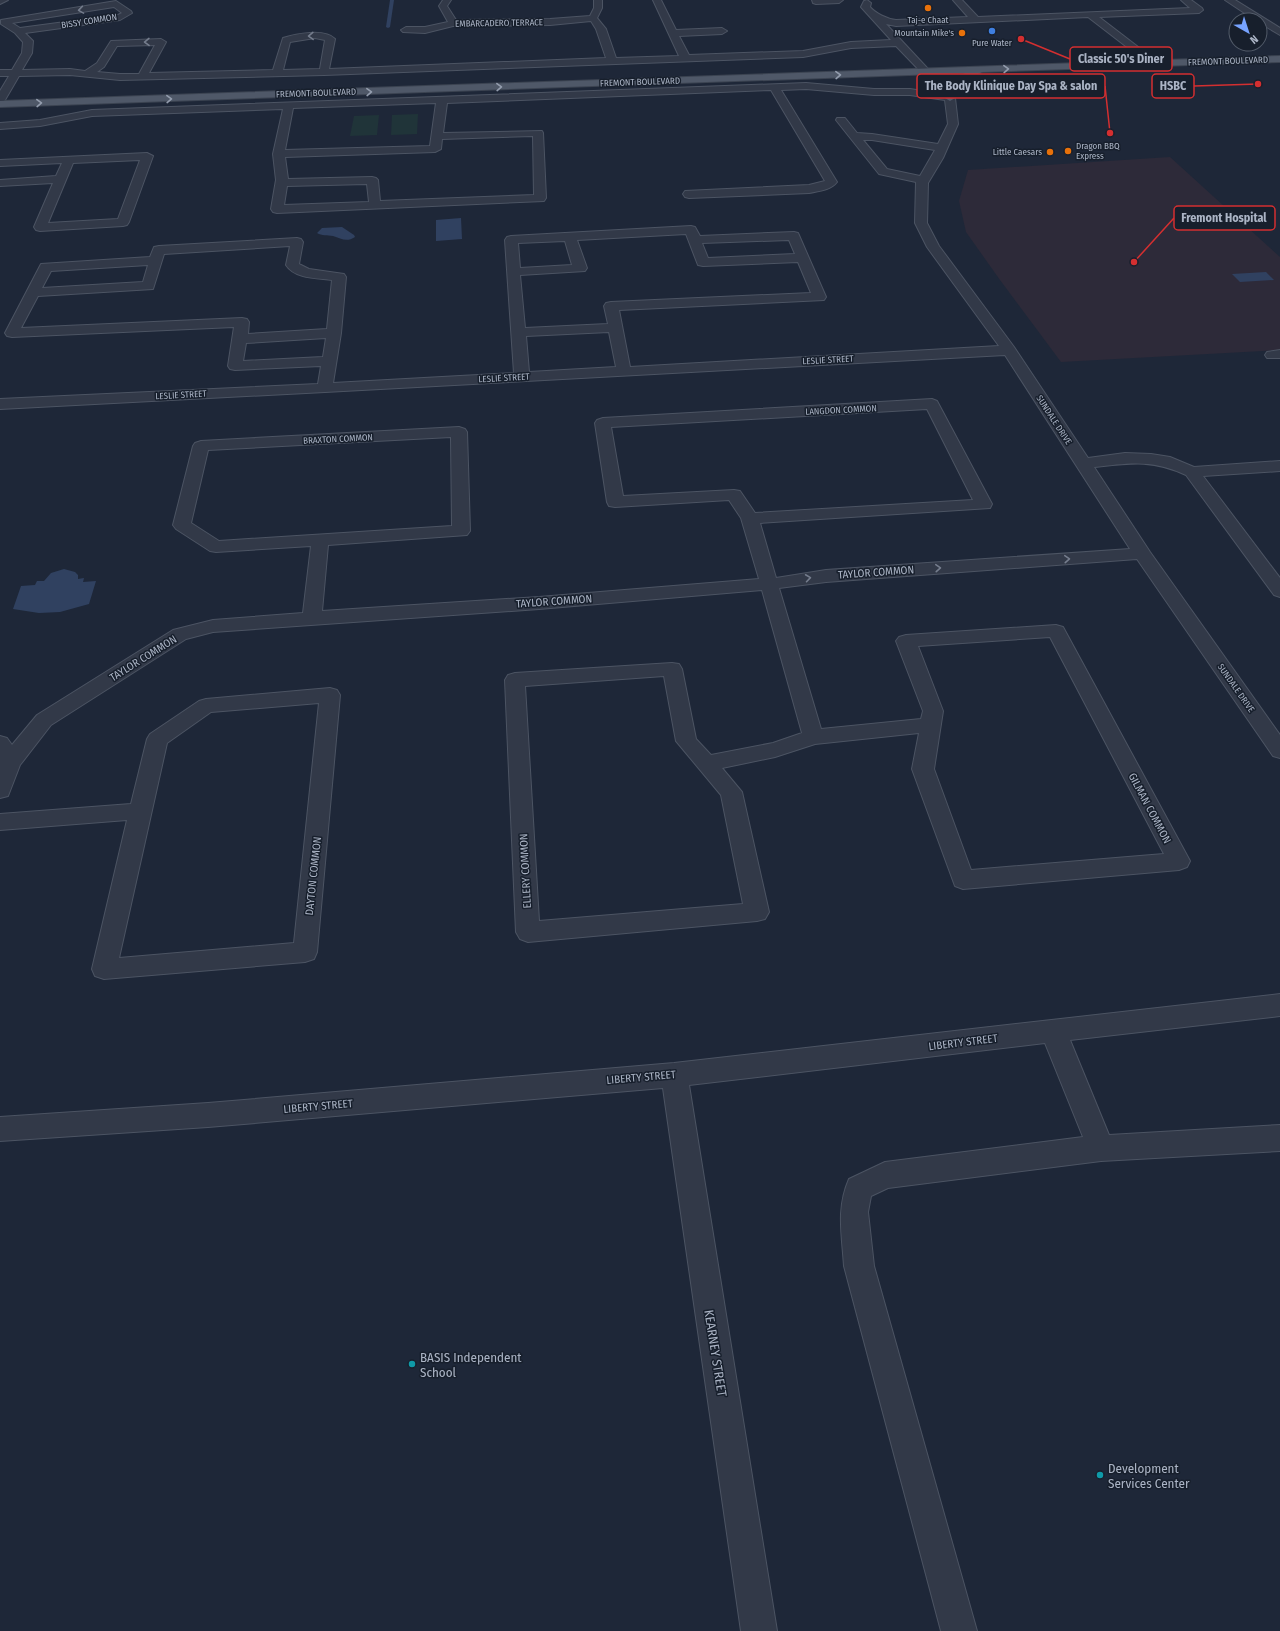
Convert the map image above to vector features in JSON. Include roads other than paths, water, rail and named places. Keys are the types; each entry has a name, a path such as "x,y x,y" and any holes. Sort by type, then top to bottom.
{"main road":[{"path":"1124,52 1143,52"},
{"path":"898,59 914,58 931,60"},
{"name":"FREMONT BOULEVARD","path":"0,104 1280,59"},
{"name":"FREMONT BOULEVARD","path":"256,84 811,62"},
{"path":"950,98 958,80 979,70"}],"street":[{"path":"0,1 4,0"},
{"path":"447,0 443,6 453,23"},
{"path":"598,0 598,8 592,18 601,29 612,61"},
{"path":"657,0 670,18 673,33 685,58"},
{"path":"816,1 839,0"},
{"path":"957,0 975,19"},
{"path":"869,5 889,22 896,23 1199,10 1185,0"},
{"path":"1229,0 1280,32"},
{"name":"BISSY COMMON","path":"2,21 116,4 128,12 120,17 18,31"},
{"path":"869,5 898,43 914,58 933,72 950,98"},
{"path":"887,12 905,34"},
{"path":"1089,14 1143,52"},
{"name":"EMBARCADERO TERRACE","path":"406,30 424,30 443,27 453,23 550,22 592,18"},
{"path":"2,21 18,31 28,41 27,53 4,95"},
{"path":"673,33 722,31"},
{"path":"277,73 286,40 311,36 326,37 330,39 324,72"},
{"path":"88,73 101,65 114,43 161,42 143,76"},
{"name":"FREMONT BOULEVARD","path":"0,73 70,72 120,77 324,72 803,54 851,45 898,43"},
{"path":"931,60 933,72"},
{"name":"FREMONT BOULEVARD","path":"0,126 40,123 92,113 774,87 819,86 874,92 910,92 950,98"},
{"path":"689,194 810,189 823,186 831,182 774,87"},
{"name":"SUNDALE DRIVE","path":"950,98 953,127 922,182 921,223 933,247 1009,350 1142,553 1280,751"},
{"path":"279,154 435,149 442,100"},
{"path":"289,105 279,154 282,183 277,209 540,198 538,132 437,136"},
{"path":"841,120 883,172 924,180"},
{"path":"854,136 872,137 942,148"},
{"path":"0,164 69,160 148,156 123,222 40,227 69,160"},
{"path":"0,182 61,179"},
{"path":"282,183 372,180 375,205"},
{"path":"522,376 510,240 691,230 703,262 803,258"},
{"path":"624,371 611,306 819,297 794,236 694,240"},
{"path":"513,272 580,268 570,237"},
{"path":"34,292 148,286 160,250 297,242 292,265 298,270 331,275 339,278 334,333 325,388"},
{"path":"156,261 46,267 12,333 242,322 229,392"},
{"path":"519,332 615,328"},
{"path":"240,339 334,333"},
{"name":"LESLIE STREET","path":"0,404 325,388 1009,350"},
{"path":"235,366 329,361"},
{"name":"LANGDON COMMON","path":"932,404 984,504 750,518 734,495 616,502 603,423 932,404"},
{"name":"BRAXTON COMMON","path":"459,432 461,531 320,540 216,547 182,525 202,446 459,432"},
{"path":"1082,463 1149,458 1177,464 1192,472 1280,591"},
{"path":"1192,472 1280,466"},
{"path":"750,518 813,736"},
{"path":"312,618 320,540"},
{"name":"TAYLOR COMMON","path":"0,790 10,762 44,720 180,634 213,626 539,603 770,584 826,576 1142,553"},
{"name":"GILMAN COMMON","path":"1056,632 1178,861 963,880 923,769 931,725 934,711 906,641 1056,632"},
{"name":"ELLERY COMMON","path":"672,669 686,741 706,764 731,792 757,912 528,932 515,680 672,669"},
{"name":"DAYTON COMMON","path":"330,695 305,952 104,969 140,812 157,739 206,706 330,695"},
{"path":"706,764 775,750 813,736 931,725"},
{"path":"0,743 10,762"},
{"path":"0,822 140,812"},
{"name":"LIBERTY STREET","path":"0,1129 208,1115 674,1075 1280,1005"},
{"path":"1053,1031 1101,1148"},
{"name":"KEARNEY STREET","path":"674,1075 759,1631"},
{"path":"959,1631 859,1266 854,1212 859,1188 885,1175 1101,1148 1280,1138"}],"water":[{"path":"461,218 462,239 436,241 436,220"},
{"path":"342,227 355,237 346,240 317,233 322,228"},
{"path":"1266,272 1274,280 1240,282 1232,274"},
{"path":"64,569 75,572 78,575 78,579 84,578 83,582 96,581 89,604 60,612 39,613 13,609 21,586 35,585 37,581 44,581 51,573"}],"waterway":[{"path":"388,27 392,0"}],"place":[{"name":"Taj-e Chaat","path":"928,8"},
{"name":"Pure Water","path":"992,31"},
{"name":"Mountain Mike's","path":"962,33"},
{"name":"Classic 50's Diner","path":"1021,39"},
{"name":"HSBC","path":"1258,84"},
{"name":"The Body Klinique Day Spa & salon","path":"1110,133"},
{"name":"Dragon BBQ Express","path":"1068,151"},
{"name":"Little Caesars","path":"1050,152"},
{"name":"Fremont Hospital","path":"1134,262"},
{"name":"BASIS Independent School","path":"412,1364"},
{"name":"Development Services Center","path":"1100,1475"}]}
